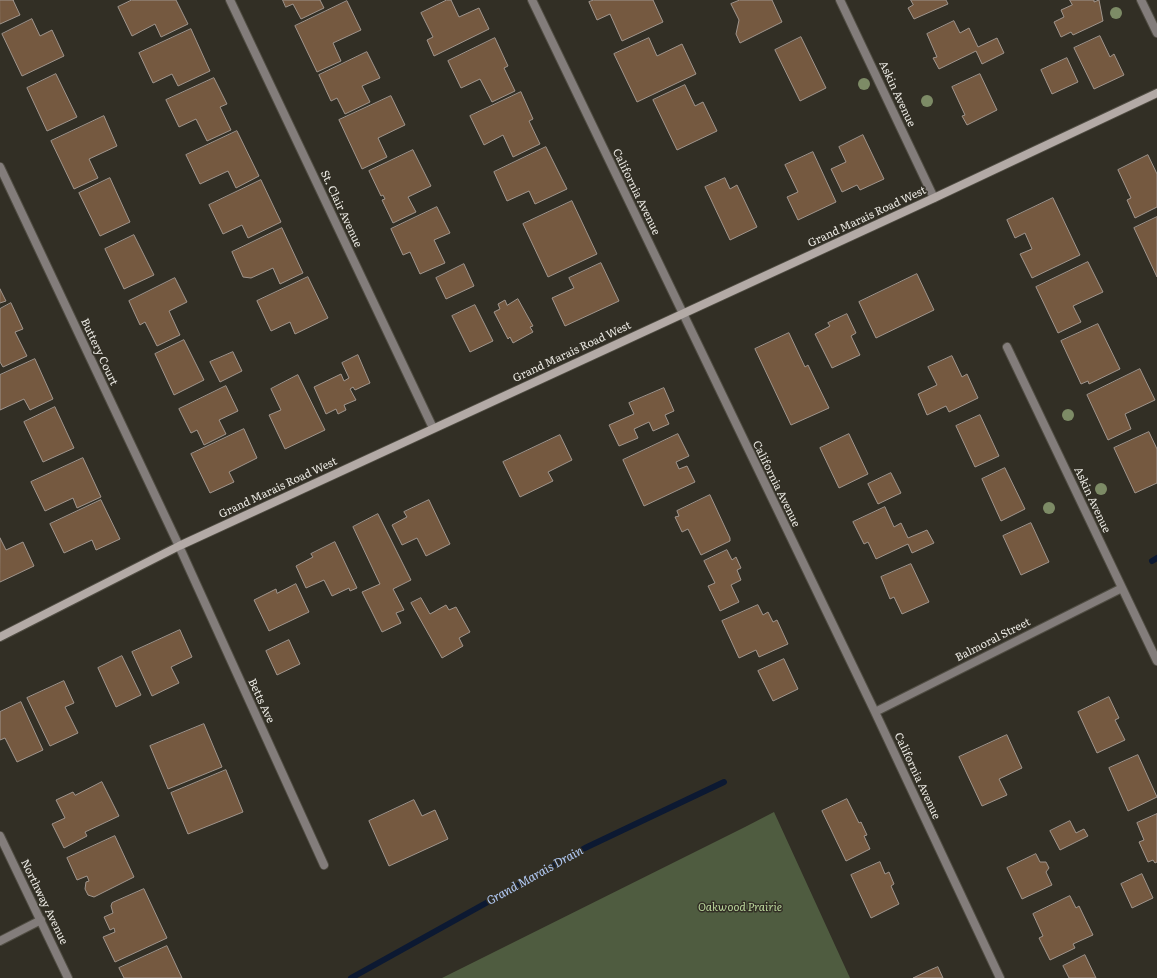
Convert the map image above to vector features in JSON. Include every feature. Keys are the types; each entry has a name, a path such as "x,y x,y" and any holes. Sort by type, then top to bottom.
{"street":[{"name":"St. Clair Avenue","path":"230,0 433,428"},
{"name":"California Avenue","path":"532,0 875,712 1000,978"},
{"name":"Askin Avenue","path":"840,0 934,198"},
{"path":"1141,0 1157,33"},
{"name":"Grand Marais Road West","path":"0,637 179,546 934,198 1157,93"},
{"name":"Buttery Court","path":"0,167 179,546"},
{"name":"Askin Avenue","path":"1007,347 1157,662"},
{"name":"Betts Ave","path":"179,546 324,865"},
{"name":"Balmoral Street","path":"875,712 1122,588"},
{"name":"Northway Avenue","path":"0,836 68,978"},
{"path":"0,941 41,920"}],"green space":[{"name":"Oakwood Prairie","path":"774,812 850,978 442,978 745,827"}],"building":[{"path":"0,0 13,0 20,15 0,24"},
{"path":"132,0 176,0 188,24 161,37 155,24 132,36 118,7"},
{"path":"283,0 320,0 324,8 301,19 293,4 286,7"},
{"path":"447,0 451,0 459,17 479,8 489,29 434,56 427,40 433,37 421,13"},
{"path":"594,0 653,0 663,22 622,41 610,14 597,20 589,2"},
{"path":"740,0 772,0 782,22 740,43 736,34 739,20 731,4"},
{"path":"911,0 946,0 948,4 914,19 908,8 913,5"},
{"path":"1070,0 1094,0 1094,2 1099,0 1103,21 1073,35 1071,32 1061,37 1054,22 1064,17 1061,10 1072,5"},
{"path":"347,1 361,30 333,43 341,61 317,72 295,26"},
{"path":"32,19 40,36 52,30 64,56 22,76 2,34"},
{"path":"954,21 960,33 969,28 978,47 997,38 1004,53 982,64 976,51 939,69 933,58 937,57 927,34"},
{"path":"191,29 210,71 178,86 172,74 153,83 139,53"},
{"path":"1100,36 1110,57 1114,54 1124,75 1094,89 1074,48"},
{"path":"801,37 826,88 800,101 775,50"},
{"path":"495,38 508,66 504,68 515,91 492,102 480,79 461,88 448,61"},
{"path":"649,38 657,56 682,44 696,74 637,102 614,54"},
{"path":"367,52 380,78 362,86 370,102 345,114 337,98 331,101 319,75"},
{"path":"1067,58 1078,82 1052,94 1041,70"},
{"path":"56,74 77,117 47,131 27,88"},
{"path":"980,74 997,110 967,125 962,116 965,115 952,87"},
{"path":"214,78 227,104 220,107 231,130 207,141 196,119 179,127 166,100"},
{"path":"685,85 695,106 703,102 717,131 677,150 653,100"},
{"path":"521,92 533,119 529,121 540,144 513,157 503,135 484,145 470,116"},
{"path":"391,96 405,125 378,138 387,157 362,169 339,120"},
{"path":"104,116 117,146 89,159 98,178 74,189 51,141"},
{"path":"237,131 259,176 236,188 228,171 200,184 186,155"},
{"path":"863,135 884,179 860,190 857,185 842,192 831,169 846,162 839,147"},
{"path":"546,147 567,189 535,204 529,191 507,201 494,172"},
{"path":"413,150 431,186 408,197 416,212 393,223 382,200 385,199 383,195 381,196 369,171"},
{"path":"813,152 836,202 798,220 787,197 798,192 785,165"},
{"path":"1148,155 1157,174 1157,207 1135,218 1127,200 1131,198 1118,170"},
{"path":"110,178 130,222 100,236 79,193"},
{"path":"725,178 730,189 737,185 757,227 730,240 705,187"},
{"path":"261,180 281,222 248,238 242,225 223,234 209,205"},
{"path":"1053,198 1080,255 1032,278 1020,254 1032,249 1025,233 1015,238 1007,220"},
{"path":"572,201 597,254 548,277 523,224"},
{"path":"437,207 450,233 434,240 445,263 420,274 410,252 403,255 391,229"},
{"path":"1157,217 1157,277 1134,228"},
{"path":"282,228 303,273 280,284 273,268 251,278 243,277 232,252"},
{"path":"134,235 154,275 124,289 105,249"},
{"path":"1088,262 1103,292 1073,306 1081,322 1058,333 1036,287"},
{"path":"601,263 619,301 565,326 552,298 574,288 569,278"},
{"path":"464,264 474,286 446,299 436,278"},
{"path":"917,274 934,310 876,338 859,302"},
{"path":"308,277 328,318 295,334 290,322 271,331 257,301"},
{"path":"175,278 187,302 169,311 180,335 157,346 145,322 140,325 129,301"},
{"path":"0,289 6,301 0,303"},
{"path":"518,299 533,326 530,327 533,332 513,343 510,337 508,339 494,312 500,309 498,304 505,300 507,305"},
{"path":"11,303 23,329 15,332 27,356 3,367 0,362 0,309"},
{"path":"475,305 493,341 470,352 452,316"},
{"path":"847,314 856,333 851,336 860,355 832,368 815,334 830,326 828,323"},
{"path":"1098,324 1120,369 1089,384 1088,381 1081,384 1061,341"},
{"path":"789,333 805,367 808,365 829,408 791,425 755,349"},
{"path":"184,340 204,380 174,395 155,354"},
{"path":"233,352 242,371 220,382 210,362"},
{"path":"358,355 370,383 355,390 353,387 350,389 356,400 344,405 346,410 338,414 336,409 326,414 314,387 341,374 344,381 349,378 342,363"},
{"path":"952,356 962,377 967,374 978,398 949,412 946,406 927,415 918,394 937,385 928,367"},
{"path":"35,359 53,399 30,410 24,399 0,410 0,375"},
{"path":"1140,369 1155,400 1125,414 1131,429 1108,440 1087,395"},
{"path":"298,375 325,430 285,449 269,415 281,410 271,389"},
{"path":"226,386 238,411 219,420 226,434 204,445 197,430 191,433 179,409"},
{"path":"664,388 674,411 665,415 669,424 653,431 649,422 634,429 638,438 619,446 609,425 634,414 629,403"},
{"path":"55,407 74,448 43,462 24,422"},
{"path":"980,415 999,456 975,467 956,426"},
{"path":"244,429 257,458 229,472 234,482 210,493 191,454"},
{"path":"1149,432 1157,449 1157,483 1135,493 1114,448"},
{"path":"678,434 689,456 676,462 679,469 687,466 695,482 644,506 623,460"},
{"path":"849,434 868,474 839,488 820,448"},
{"path":"560,435 572,460 548,472 553,481 520,497 503,462"},
{"path":"83,458 101,497 77,508 73,498 45,511 31,482"},
{"path":"1005,468 1025,509 1001,521 982,479"},
{"path":"891,473 901,493 878,504 868,484"},
{"path":"710,495 730,541 701,555 688,529 682,532 675,517 679,516 677,511"},
{"path":"101,500 120,539 96,550 92,540 64,553 50,524"},
{"path":"429,500 450,544 426,556 417,538 402,545 392,525 407,517 404,512"},
{"path":"885,507 894,527 901,523 908,538 927,530 934,543 912,553 908,544 876,559 868,542 864,544 853,522"},
{"path":"378,514 411,580 393,589 404,610 396,613 401,623 382,632 362,592 380,584 353,527"},
{"path":"1031,523 1049,562 1021,575 1003,536"},
{"path":"0,538 6,550 23,542 34,566 0,582"},
{"path":"335,542 357,588 350,591 349,588 332,596 324,580 306,588 296,566 313,557 311,554"},
{"path":"727,550 732,560 736,557 741,568 737,570 741,580 731,585 739,602 720,611 708,586 715,583 704,561"},
{"path":"911,564 929,602 902,614 894,597 890,599 881,577"},
{"path":"296,584 309,612 269,631 254,600 276,589 277,593"},
{"path":"421,598 430,614 446,605 449,610 456,607 470,632 459,638 463,646 442,658 411,603"},
{"path":"758,605 763,615 768,612 773,622 777,620 788,644 759,657 756,650 739,658 722,621"},
{"path":"180,630 192,657 171,667 179,683 152,696 132,652"},
{"path":"289,640 300,664 277,675 266,651"},
{"path":"122,656 141,695 116,707 98,668"},
{"path":"784,659 798,689 773,701 758,671"},
{"path":"64,681 74,703 65,707 78,733 50,746 27,698"},
{"path":"1109,697 1119,718 1115,720 1125,740 1097,753 1078,712"},
{"path":"21,702 43,750 17,762 5,738 0,740 0,712"},
{"path":"204,724 222,767 168,789 150,746"},
{"path":"1007,735 1022,768 999,779 1007,795 982,806 959,757"},
{"path":"1138,755 1157,797 1128,811 1109,768"},
{"path":"226,770 243,812 188,834 171,793"},
{"path":"102,782 119,816 85,832 87,836 64,848 52,824 65,818 56,800 73,792 75,795"},
{"path":"847,799 867,835 864,836 870,849 846,861 822,811"},
{"path":"414,800 422,816 435,810 448,839 389,866 369,821"},
{"path":"1157,814 1157,862 1155,863 1153,860 1148,862 1139,842 1144,840 1137,823"},
{"path":"1070,821 1076,833 1084,829 1088,836 1060,850 1050,831"},
{"path":"115,836 134,877 94,897 88,895 85,889 86,882 89,881 87,876 77,880 67,858"},
{"path":"1036,854 1040,862 1046,862 1049,868 1046,872 1052,885 1022,899 1007,868"},
{"path":"880,862 885,874 889,872 894,884 891,886 899,904 871,918 851,875"},
{"path":"1142,874 1153,898 1132,908 1121,884"},
{"path":"144,889 167,938 115,962 103,937 115,932 114,928 110,930 104,917 113,913 111,906 112,903"},
{"path":"1070,896 1076,908 1079,906 1093,935 1073,944 1075,948 1050,960 1039,938 1043,936 1033,914"},
{"path":"167,946 182,978 124,978 119,968"},
{"path":"1085,955 1096,978 1069,978 1063,966"},
{"path":"938,967 943,978 913,978 930,970"}],"waterway":[{"name":"Grand Marais Drain","path":"1152,561 1157,558"},
{"name":"Grand Marais Drain","path":"351,978 585,848 724,782"}]}
